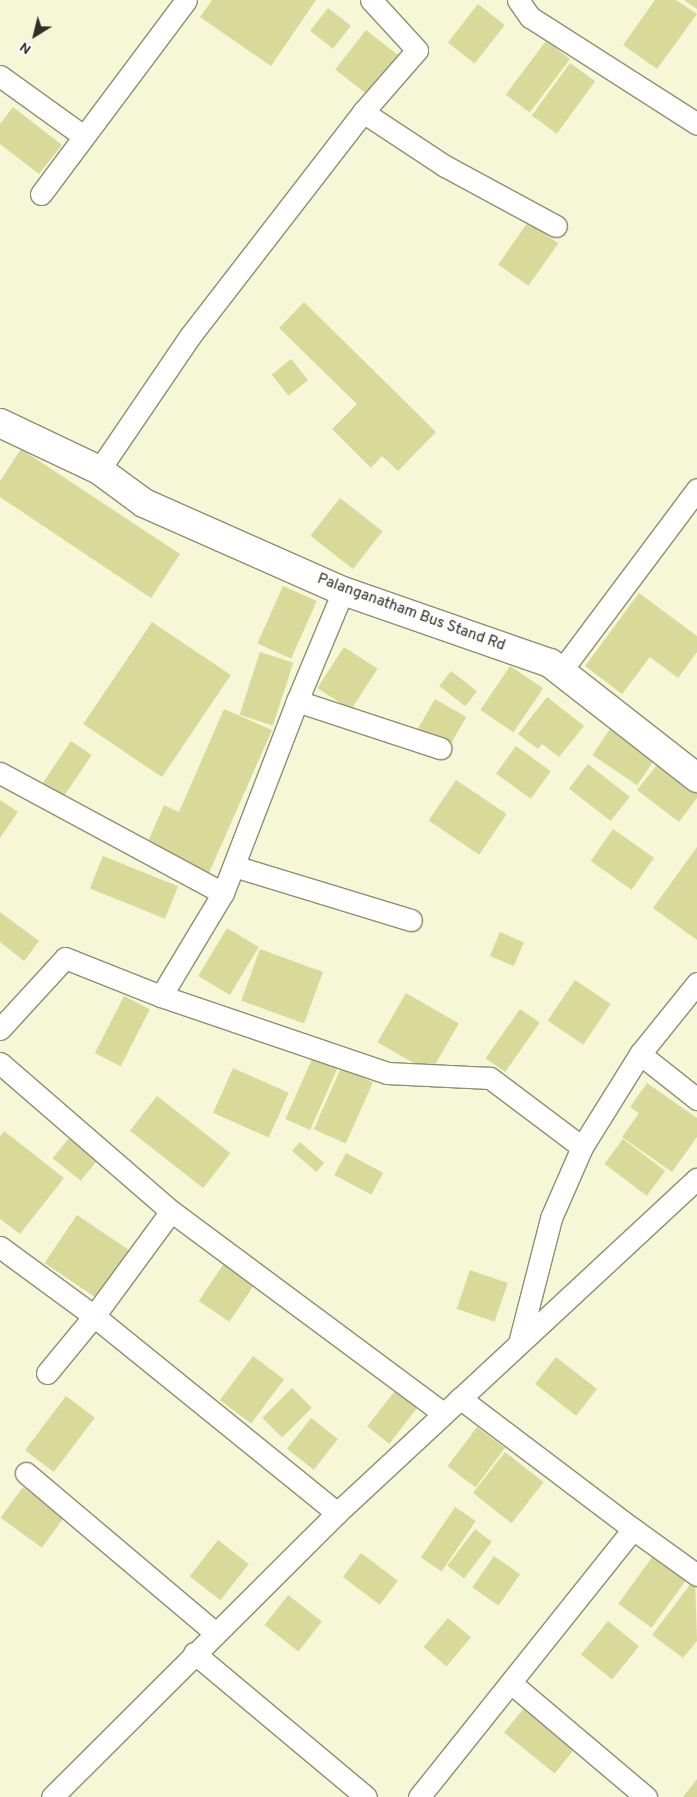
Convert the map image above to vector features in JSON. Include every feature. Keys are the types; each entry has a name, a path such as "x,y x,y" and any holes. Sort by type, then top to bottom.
{"street":[{"path":"41,194 82,135 186,0"},
{"path":"99,470 190,336 362,112 417,50 371,0"},
{"path":"518,0 530,17 697,124"},
{"path":"0,76 82,135"},
{"path":"362,112 445,166 556,226"},
{"name":"Palanganatham Bus Stand Rd","path":"0,423 99,470 144,503 343,591 550,662 697,778"},
{"path":"561,671 697,489"},
{"path":"161,996 223,893 297,701 343,591"},
{"path":"297,701 440,748"},
{"path":"0,772 223,893"},
{"path":"234,866 410,920"},
{"path":"0,1029 65,958 161,996 387,1073 490,1078 582,1146"},
{"path":"519,1343 551,1218 582,1146 640,1054 697,983"},
{"path":"640,1054 697,1099"},
{"path":"0,1063 171,1211 443,1414"},
{"path":"52,1797 336,1513 697,1180"},
{"path":"47,1373 94,1316 171,1211"},
{"path":"0,1247 94,1316 336,1513"},
{"path":"460,1398 632,1530 697,1575"},
{"path":"26,1473 215,1633"},
{"path":"419,1797 632,1530"},
{"path":"194,1653 366,1797"},
{"path":"511,1683 646,1797"}],"building":[{"path":"212,0 316,0 271,66 200,17"},
{"path":"655,0 676,0 697,14 657,69 623,45"},
{"path":"684,0 697,0 697,9"},
{"path":"478,4 505,25 475,64 448,43"},
{"path":"328,8 351,26 333,49 310,31"},
{"path":"366,30 398,55 368,95 335,69"},
{"path":"546,41 570,59 530,113 506,95"},
{"path":"570,63 595,81 557,134 532,116"},
{"path":"13,107 62,145 39,174 0,144 0,124"},
{"path":"528,222 558,243 528,286 498,265"},
{"path":"304,302 436,432 398,471 382,456 371,468 332,429 357,404 279,328"},
{"path":"291,359 308,380 289,396 272,375"},
{"path":"21,449 180,554 151,598 0,497 0,481"},
{"path":"340,498 383,531 353,569 310,536"},
{"path":"283,586 317,601 291,659 257,644"},
{"path":"639,593 697,636 697,652 678,678 650,657 622,694 585,666"},
{"path":"152,622 231,675 162,777 83,724"},
{"path":"344,647 378,669 351,710 317,688"},
{"path":"260,652 293,663 273,726 240,715"},
{"path":"510,666 543,688 514,732 480,710"},
{"path":"451,671 477,691 465,706 439,686"},
{"path":"547,697 584,726 559,757 542,744 538,749 518,734"},
{"path":"435,699 466,717 449,746 418,728"},
{"path":"224,709 272,730 209,873 146,846 164,805 179,812"},
{"path":"612,726 657,756 637,785 592,755"},
{"path":"71,741 92,755 58,805 37,791"},
{"path":"516,746 551,771 531,799 496,774"},
{"path":"660,761 697,789 697,798 679,822 637,790"},
{"path":"588,764 630,797 611,821 569,788"},
{"path":"456,780 507,814 479,855 429,821"},
{"path":"0,800 18,812 0,838"},
{"path":"613,829 654,858 632,890 591,861"},
{"path":"697,847 697,940 653,908"},
{"path":"103,856 178,886 165,919 90,888"},
{"path":"0,912 39,941 24,961 0,942"},
{"path":"227,928 259,947 230,995 198,976"},
{"path":"500,932 524,942 514,966 490,956"},
{"path":"260,949 323,972 304,1024 241,1001"},
{"path":"575,980 611,1004 583,1045 548,1021"},
{"path":"406,993 459,1023 430,1073 378,1042"},
{"path":"124,996 150,1009 121,1066 95,1053"},
{"path":"520,1009 540,1023 505,1072 486,1058"},
{"path":"313,1057 338,1068 310,1130 285,1119"},
{"path":"233,1068 289,1093 269,1138 213,1113"},
{"path":"341,1068 373,1082 346,1143 314,1129"},
{"path":"647,1083 697,1118 697,1137 672,1172 622,1137 639,1113 630,1107"},
{"path":"157,1096 230,1153 203,1188 130,1131"},
{"path":"4,1131 64,1178 20,1234 0,1219 0,1137"},
{"path":"69,1138 97,1161 81,1181 53,1158"},
{"path":"623,1139 665,1171 647,1196 604,1164"},
{"path":"300,1142 324,1163 316,1172 292,1151"},
{"path":"346,1153 383,1173 371,1195 334,1175"},
{"path":"77,1215 130,1251 98,1299 45,1263"},
{"path":"225,1262 256,1283 229,1322 199,1301"},
{"path":"470,1270 508,1283 494,1322 457,1309"},
{"path":"253,1356 284,1379 251,1423 220,1400"},
{"path":"556,1357 597,1389 576,1416 535,1384"},
{"path":"398,1387 420,1404 389,1444 367,1426"},
{"path":"292,1388 312,1408 282,1437 262,1418"},
{"path":"66,1396 95,1418 54,1472 25,1450"},
{"path":"311,1418 338,1439 314,1470 287,1449"},
{"path":"477,1427 505,1448 475,1487 448,1466"},
{"path":"505,1452 544,1482 512,1523 473,1493"},
{"path":"23,1487 64,1517 42,1548 1,1518"},
{"path":"455,1507 476,1521 442,1572 421,1558"},
{"path":"475,1529 492,1542 464,1578 447,1566"},
{"path":"218,1540 249,1564 220,1600 190,1576"},
{"path":"361,1553 398,1581 380,1605 343,1577"},
{"path":"494,1556 520,1574 498,1605 472,1587"},
{"path":"653,1556 686,1580 651,1628 618,1604"},
{"path":"695,1578 697,1641 683,1658 652,1635"},
{"path":"288,1595 322,1621 298,1651 265,1625"},
{"path":"448,1618 471,1637 447,1666 424,1647"},
{"path":"608,1621 639,1646 612,1680 581,1654"},
{"path":"528,1703 579,1744 555,1773 504,1733"},
{"path":"697,1779 697,1797 683,1797"}]}
